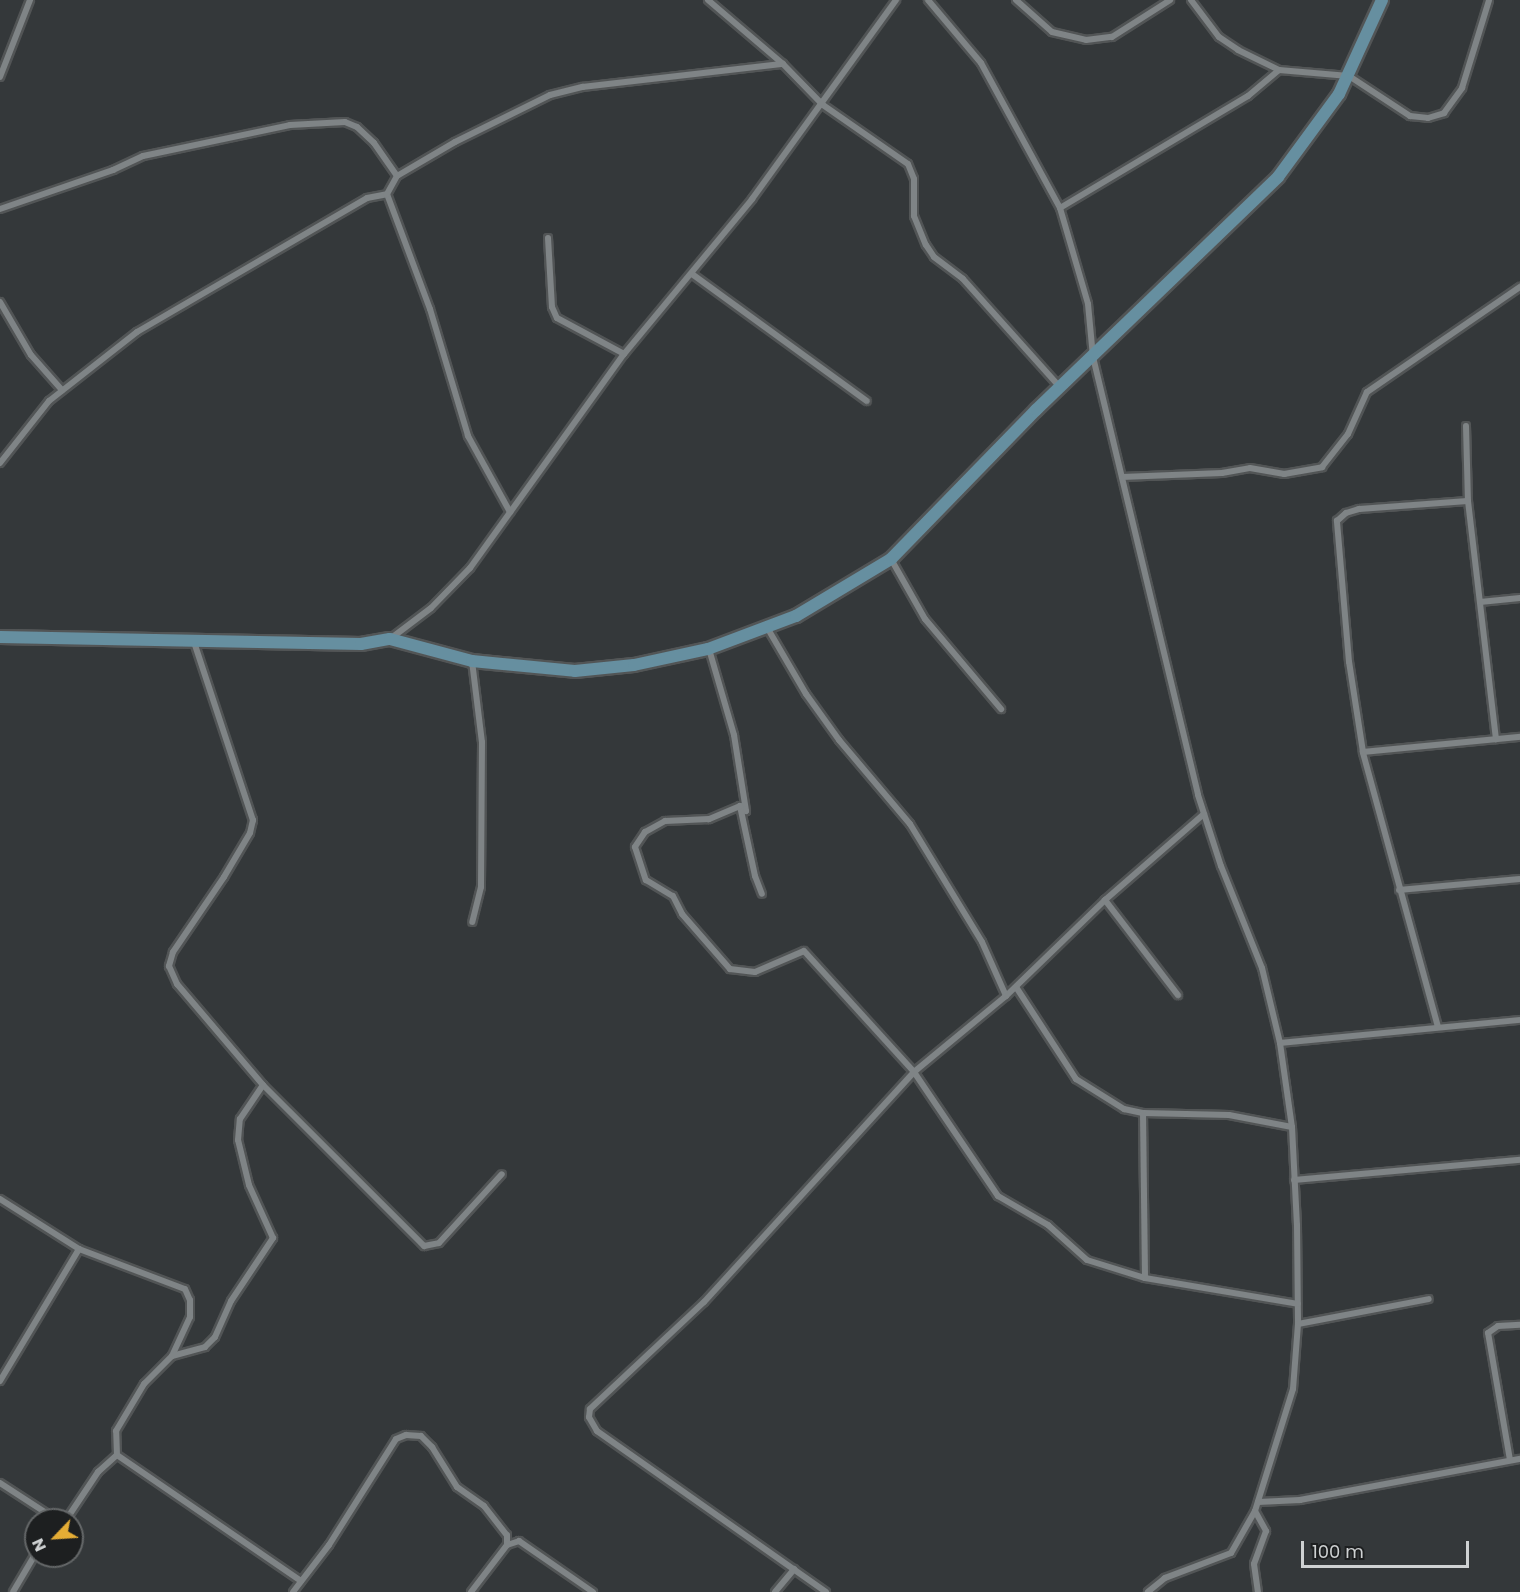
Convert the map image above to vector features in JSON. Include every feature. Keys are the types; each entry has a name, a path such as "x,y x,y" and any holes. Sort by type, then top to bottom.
{"street":[{"path":"0,77 30,0"},
{"path":"708,0 783,64 823,105 908,164 914,179 914,216 926,245 934,257 963,279 1060,387"},
{"path":"390,639 431,608 470,568 624,354 692,274 823,105 896,0"},
{"path":"928,0 981,63 1060,208 1088,304 1093,357 1204,814 1262,968 1280,1043 1292,1126 1299,1324 1293,1389 1255,1511 1231,1553 1165,1578 1148,1592"},
{"path":"1016,0 1052,32 1086,40 1112,37 1170,0"},
{"path":"1191,0 1219,37 1279,70 1349,76 1410,116 1428,118 1444,113 1461,88 1489,0"},
{"path":"0,637 361,644 390,639 472,661 575,670 634,665 708,649 768,629 825,602 891,559 1060,387 1278,177 1308,140 1349,76 1382,0"},
{"path":"510,512 468,436 430,309 387,194 396,177 550,95 583,87 783,64"},
{"path":"1060,208 1248,96 1279,70"},
{"path":"0,208 104,174 143,156 290,125 345,122 357,127 374,143 396,177"},
{"path":"0,463 62,390 173,309 367,198 387,194"},
{"path":"548,238 552,308 557,318 624,354"},
{"path":"692,274 867,401"},
{"path":"1122,477 1222,473 1250,468 1284,474 1322,467 1348,434 1367,392 1520,287"},
{"path":"0,303 31,355 62,390"},
{"path":"1466,426 1468,501 1496,739"},
{"path":"1438,1027 1363,752 1348,663 1337,521 1346,513 1359,509 1468,501"},
{"path":"891,559 926,619 1001,709"},
{"path":"1480,602 1520,598"},
{"path":"768,629 832,731 905,817 977,933 1006,996"},
{"path":"194,642 253,820 250,833 178,944 169,966 177,984 263,1085 424,1246 439,1244 502,1174"},
{"path":"708,649 734,735 747,811 740,806"},
{"path":"472,661 482,742 481,887 472,922"},
{"path":"1363,752 1520,736"},
{"path":"740,806 762,894"},
{"path":"740,806 709,819 676,818 645,832 635,847 646,880 673,896 686,919 735,972 763,970 804,951 914,1072 998,1196 1048,1225 1087,1260 1145,1278 1298,1304"},
{"path":"826,1592 597,1431 589,1417 590,1409 704,1302 914,1072 1006,996 1105,900 1204,814"},
{"path":"1399,890 1520,879"},
{"path":"1105,900 1178,995"},
{"path":"1016,987 1076,1079 1124,1109 1143,1113 1229,1115 1292,1126"},
{"path":"1280,1043 1520,1020"},
{"path":"172,1356 205,1347 215,1337 231,1301 273,1238 249,1185 238,1140 240,1119 263,1085"},
{"path":"1143,1113 1145,1278"},
{"path":"1294,1180 1520,1161"},
{"path":"0,1199 79,1249 185,1289 190,1300 190,1317 172,1356 144,1384 116,1431 117,1455"},
{"path":"1,1378 79,1249"},
{"path":"1299,1324 1429,1299"},
{"path":"1510,1460 1488,1332 1497,1326 1520,1324"},
{"path":"293,1592 329,1545 396,1440 406,1435 421,1436 432,1447 457,1487 484,1506 507,1535 507,1545"},
{"path":"74,1508 98,1472 117,1455"},
{"path":"117,1455 301,1581"},
{"path":"1258,1502 1300,1500 1520,1459"},
{"path":"0,1483 38,1508"},
{"path":"1255,1511 1266,1531 1254,1564 1258,1592"},
{"path":"471,1592 507,1545 519,1541 592,1592"},
{"path":"13,1592 27,1568"},
{"path":"775,1592 794,1569"}]}
